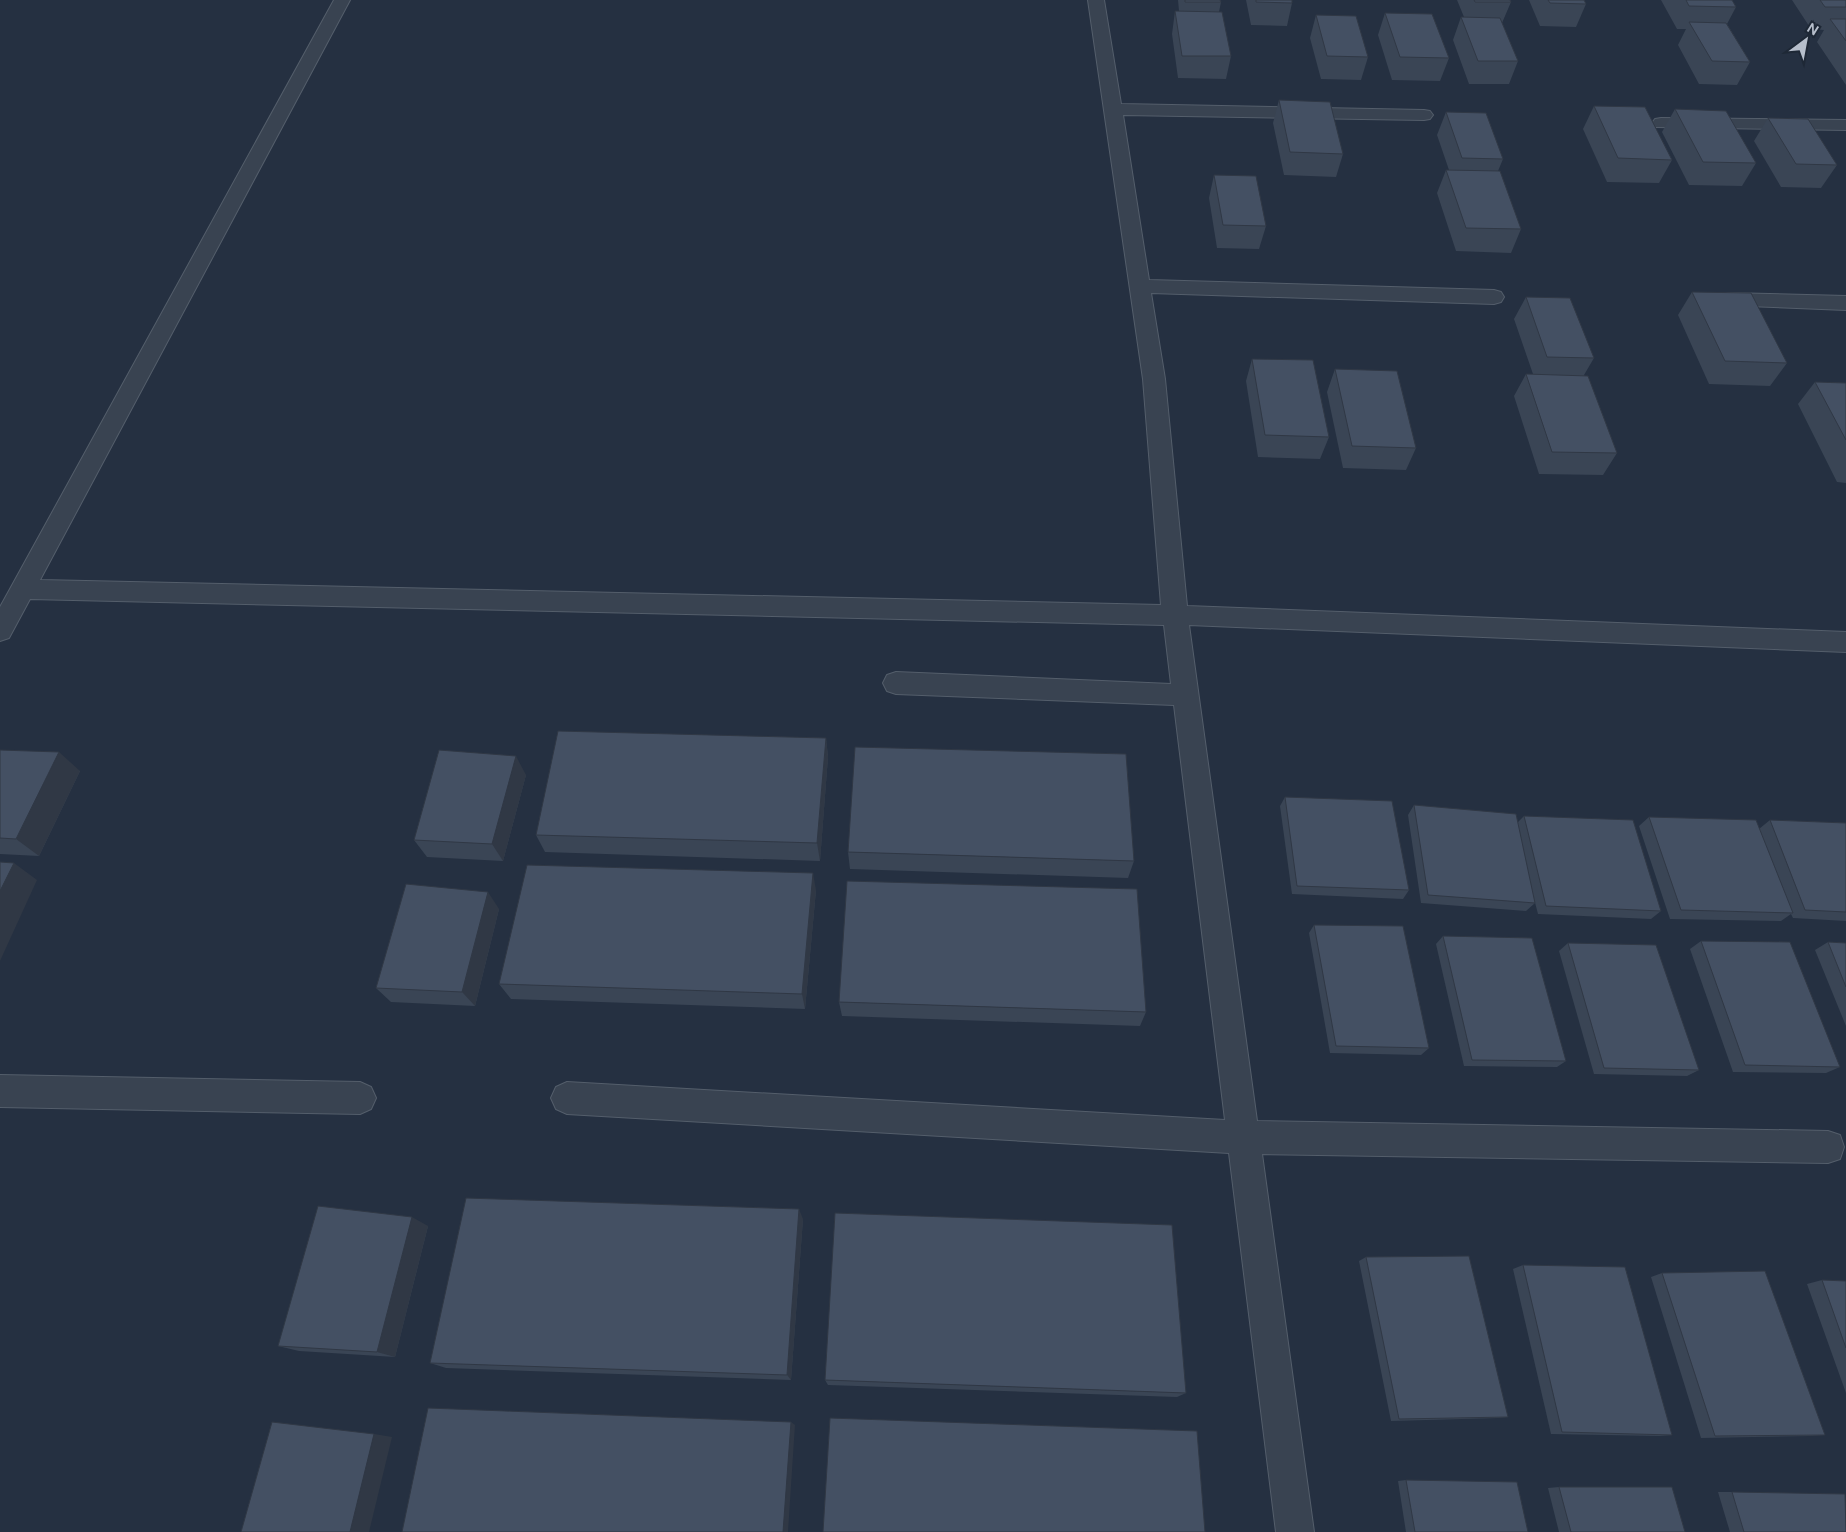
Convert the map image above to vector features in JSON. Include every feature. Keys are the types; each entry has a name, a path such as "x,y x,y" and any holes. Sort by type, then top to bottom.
{"street":[{"path":"0,631 342,0"},
{"path":"1096,0 1154,379 1175,615 1295,1532"},
{"path":"1113,109 1424,115"},
{"path":"1661,123 1846,125"},
{"path":"1140,286 1494,297"},
{"path":"1728,300 1846,302"},
{"path":"22,588 1175,615 1846,642"},
{"path":"896,683 1185,695"},
{"path":"0,1091 360,1098"},
{"path":"567,1098 1243,1137 1828,1147"}],"building":[{"path":"1185,0 1220,0 1221,2 1185,2"},
{"path":"1256,0 1292,0 1292,3 1256,2"},
{"path":"1474,0 1510,0 1511,2 1475,2"},
{"path":"1548,0 1584,0 1586,4 1550,3"},
{"path":"1686,0 1732,0 1736,7 1689,6"},
{"path":"1820,0 1846,0 1846,7 1825,7"},
{"path":"1175,11 1222,12 1231,56 1182,56"},
{"path":"1385,13 1432,14 1449,58 1400,57"},
{"path":"1316,15 1356,16 1368,57 1327,56"},
{"path":"1461,17 1500,18 1518,61 1478,61"},
{"path":"1830,19 1846,19 1846,41"},
{"path":"1689,22 1726,23 1750,62 1712,61"},
{"path":"1279,100 1330,102 1343,154 1290,152"},
{"path":"1594,106 1645,107 1672,160 1618,158"},
{"path":"1675,109 1726,111 1756,163 1703,162"},
{"path":"1446,112 1486,113 1503,159 1462,158"},
{"path":"1768,118 1808,119 1837,165 1796,164"},
{"path":"1446,170 1500,171 1521,229 1466,228"},
{"path":"1214,175 1256,176 1266,226 1223,225"},
{"path":"1692,292 1751,293 1787,363 1725,361"},
{"path":"1526,297 1570,298 1594,358 1547,357"},
{"path":"1252,359 1313,360 1329,437 1265,435"},
{"path":"1335,369 1397,371 1416,448 1352,446"},
{"path":"1526,374 1588,376 1617,453 1552,452"},
{"path":"1815,382 1846,383 1846,440"},
{"path":"558,731 826,738 817,843 536,835"},
{"path":"855,747 1126,754 1134,861 848,852"},
{"path":"0,750 59,752 16,839 0,838"},
{"path":"439,750 516,756 492,844 414,840"},
{"path":"1285,797 1392,801 1409,890 1297,886"},
{"path":"1414,805 1516,814 1535,903 1428,895"},
{"path":"1524,816 1633,820 1661,911 1546,906"},
{"path":"1649,817 1756,820 1793,913 1681,910"},
{"path":"1770,820 1846,823 1846,912 1805,910"},
{"path":"0,862 14,863 0,891"},
{"path":"527,865 813,873 802,994 499,984"},
{"path":"847,881 1137,889 1146,1012 839,1002"},
{"path":"406,884 488,892 462,992 376,988"},
{"path":"1314,925 1403,926 1429,1048 1336,1046"},
{"path":"1443,936 1532,938 1566,1061 1472,1060"},
{"path":"1701,941 1790,942 1840,1067 1745,1065"},
{"path":"1828,942 1846,943 1846,987"},
{"path":"1568,943 1656,945 1699,1070 1604,1068"},
{"path":"466,1198 799,1209 787,1375 430,1363"},
{"path":"318,1206 412,1217 377,1352 278,1346"},
{"path":"835,1213 1172,1225 1186,1393 825,1380"},
{"path":"1469,1256 1508,1417 1399,1419 1366,1257"},
{"path":"1523,1265 1625,1267 1672,1435 1562,1432"},
{"path":"1765,1271 1825,1435 1715,1436 1662,1273"},
{"path":"1822,1280 1846,1281 1846,1348"},
{"path":"428,1408 791,1422 783,1532 402,1532"},
{"path":"830,1418 1197,1431 1205,1532 823,1532"},
{"path":"272,1422 374,1434 350,1532 241,1532"},
{"path":"1406,1480 1517,1482 1528,1532 1415,1532"},
{"path":"1559,1487 1672,1487 1685,1532 1571,1532"},
{"path":"1732,1492 1845,1494 1846,1532 1744,1532"}]}
